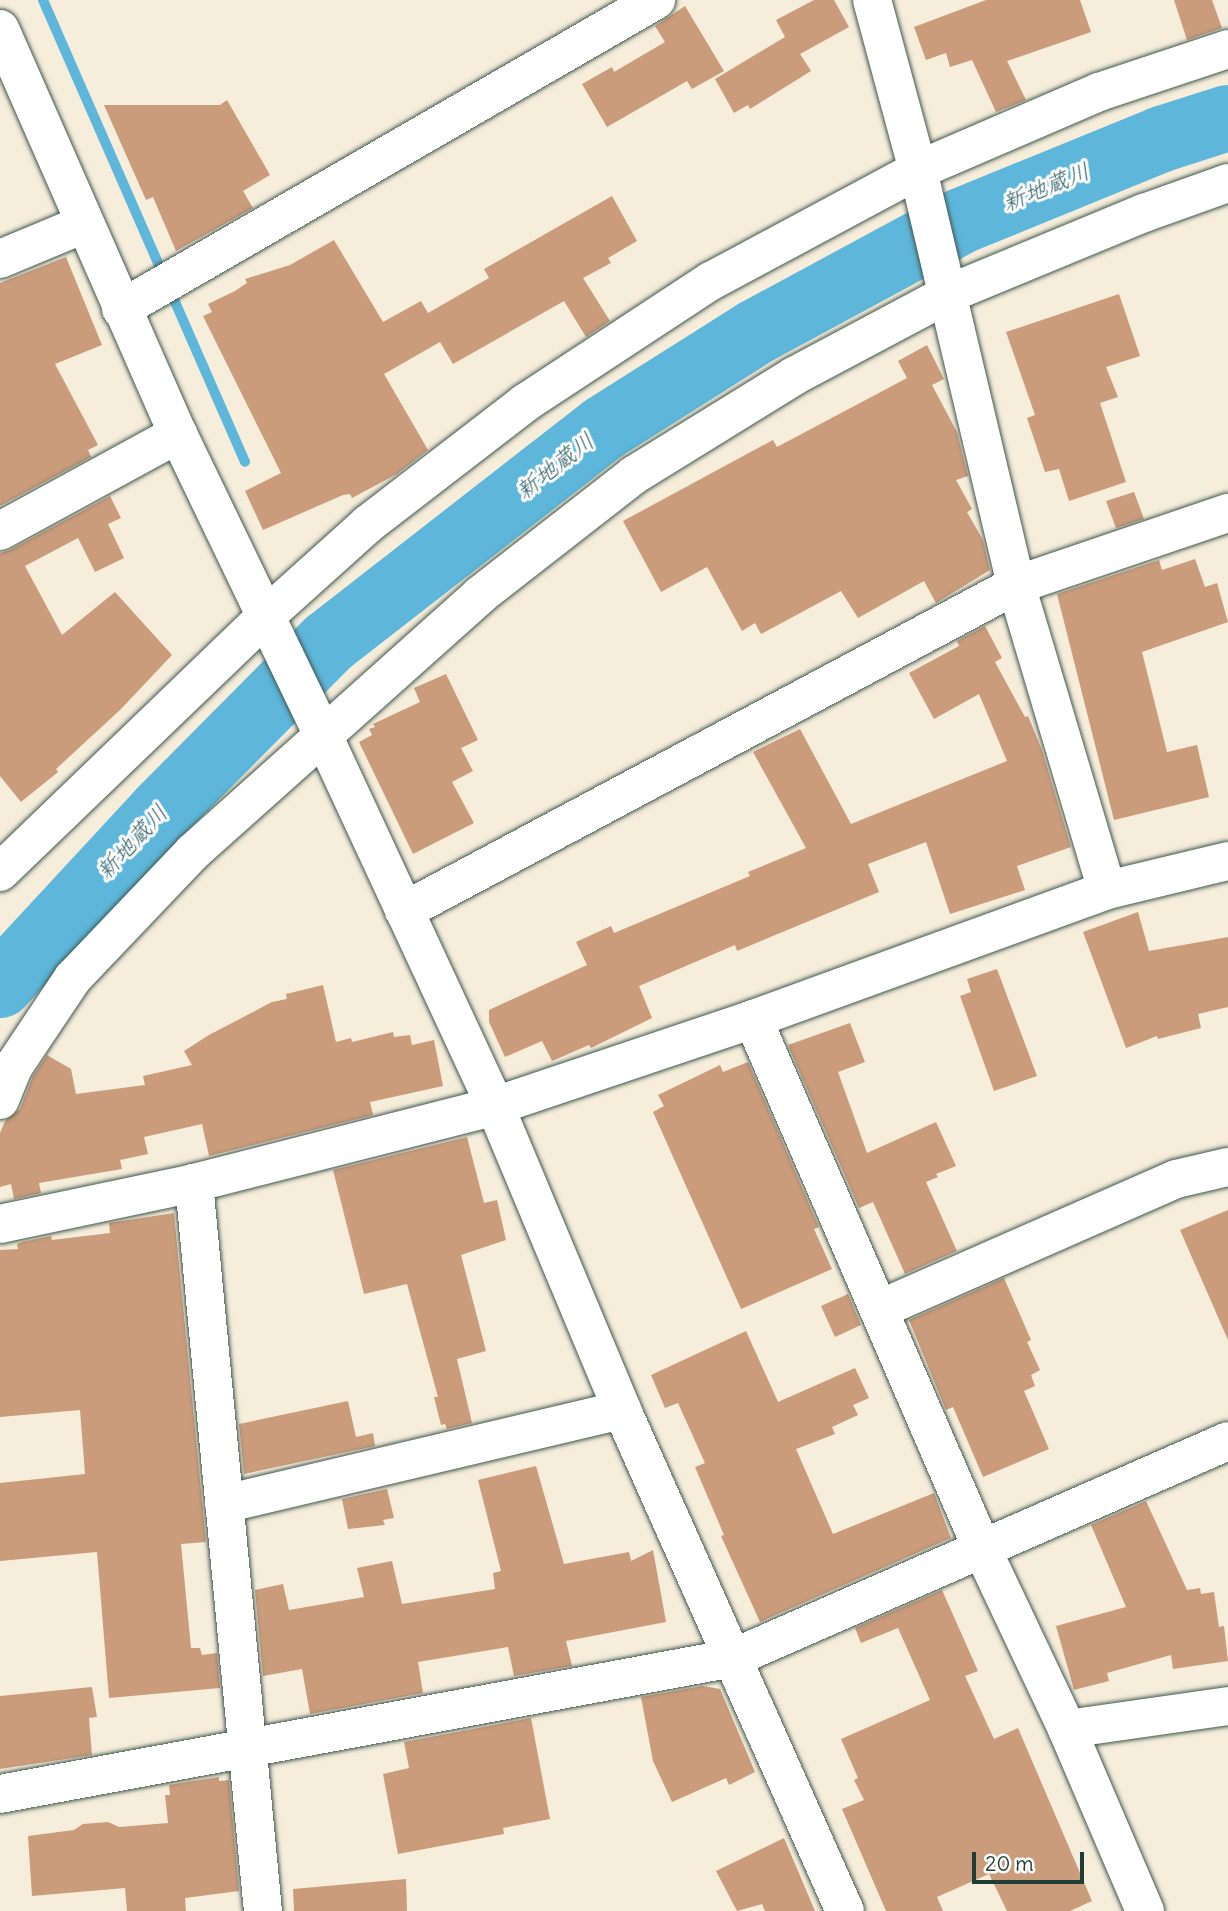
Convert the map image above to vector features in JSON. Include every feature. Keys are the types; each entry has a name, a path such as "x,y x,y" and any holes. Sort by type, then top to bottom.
{"street":[{"path":"151,291 656,0"},
{"path":"873,0 922,184 1016,585 1107,890"},
{"path":"0,29 84,224 151,291 178,434 318,724 495,1106 622,1410 845,1911"},
{"path":"0,872 272,630 368,524 525,403 711,281 922,184 1099,92 1228,49"},
{"path":"0,1100 14,1066 73,978 318,724 634,475 945,282 1228,183"},
{"path":"0,259 84,224"},
{"path":"0,531 178,434"},
{"path":"404,911 1016,585 1228,513"},
{"path":"0,1224 194,1183 495,1106 753,1019 1107,890 1228,861"},
{"path":"753,1019 984,1551 1067,1729 1145,1911"},
{"path":"880,1309 1176,1179 1228,1167"},
{"path":"194,1183 263,1911"},
{"path":"224,1504 622,1410"},
{"path":"0,1794 733,1658 984,1551 1228,1441"},
{"path":"1067,1729 1228,1706"}],"building":[{"path":"814,0 834,0 849,27 800,54 811,71 750,109 748,105 734,113 715,79 785,37 776,20"},
{"path":"986,0 1080,0 1091,32 1007,61 1026,100 996,112 972,60 950,67 946,53 926,60 914,27"},
{"path":"1174,0 1212,0 1222,28 1187,40"},
{"path":"685,6 724,71 692,89 687,81 607,127 582,84 612,67 614,72 665,42 655,26"},
{"path":"227,100 270,175 243,191 253,208 176,251 153,197 146,200 104,105 220,105"},
{"path":"612,196 637,241 608,258 611,263 583,278 610,321 586,337 564,301 453,364 440,342 384,374 428,450 397,474 352,498 350,494 343,495 263,530 245,491 281,473 203,316 212,312 208,304 247,283 245,279 290,265 334,240 383,322 421,301 428,313 489,278 484,269"},
{"path":"66,257 102,345 55,364 98,445 88,450 91,457 0,506 0,283"},
{"path":"1119,294 1140,356 1106,367 1118,397 1100,403 1126,482 1069,501 1059,469 1045,472 1027,418 1035,415 1006,332"},
{"path":"927,345 944,379 932,385 957,432 968,476 956,480 972,509 967,512 983,540 990,570 936,603 924,581 858,618 841,591 761,634 755,623 742,631 707,567 661,592 623,521 773,440 777,447 907,378 898,361"},
{"path":"1134,492 1144,519 1116,528 1106,501"},
{"path":"110,496 121,518 108,524 124,558 95,572 78,538 25,566 62,635 115,592 172,655 120,710 56,769 58,772 21,802 0,776 0,553"},
{"path":"1195,559 1205,587 1217,583 1228,622 1142,652 1167,752 1197,745 1209,797 1114,820 1057,594 1159,560 1162,570"},
{"path":"985,626 1002,658 995,662 1025,717 1028,716 1042,750 1071,847 1017,866 1025,890 950,914 926,842 868,864 879,892 737,951 735,945 639,986 652,1018 591,1048 589,1045 552,1061 542,1041 505,1057 489,1022 489,1010 587,965 576,942 611,926 614,933 750,876 748,872 806,848 753,752 800,729 851,824 1007,761 979,694 934,719 909,673 959,646 957,641"},
{"path":"446,674 478,740 461,748 473,771 452,782 474,823 413,854 359,742 372,735 369,729 375,727 373,724 420,702 414,688"},
{"path":"1138,912 1149,951 1228,937 1228,1007 1198,1014 1201,1028 1158,1039 1157,1036 1126,1048 1083,932"},
{"path":"997,969 1037,1076 994,1091 960,996 971,992 967,979"},
{"path":"323,985 336,1042 351,1038 352,1042 393,1032 394,1037 410,1035 412,1045 434,1040 443,1086 370,1102 373,1115 209,1156 202,1124 144,1137 148,1154 120,1160 122,1169 39,1183 41,1193 14,1199 11,1184 0,1187 0,1133 5,1121 20,1109 33,1076 47,1055 71,1069 76,1094 145,1085 143,1076 192,1065 184,1051 209,1035 272,1002 287,999 286,994"},
{"path":"850,1023 865,1062 838,1072 867,1153 936,1122 956,1166 936,1174 938,1177 926,1182 957,1251 905,1274 873,1202 859,1208 788,1045"},
{"path":"748,1062 819,1227 814,1229 832,1269 741,1309 653,1112 664,1106 658,1095 720,1065 723,1072"},
{"path":"467,1137 484,1203 497,1200 506,1240 461,1255 486,1351 457,1359 472,1423 447,1429 445,1424 441,1425 434,1397 438,1397 407,1284 364,1294 333,1170"},
{"path":"1228,1210 1228,1340 1180,1230"},
{"path":"174,1213 206,1542 181,1544 191,1648 200,1648 202,1655 217,1653 220,1688 109,1698 97,1552 0,1561 0,1483 85,1474 80,1410 0,1417 0,1250 18,1249 17,1244 22,1242 51,1236 52,1240 110,1233 109,1223"},
{"path":"1004,1278 1031,1340 1027,1342 1040,1370 1031,1375 1035,1386 1024,1391 1049,1449 983,1477 953,1407 946,1410 909,1320"},
{"path":"848,1294 861,1325 835,1337 821,1306"},
{"path":"746,1331 778,1402 855,1368 869,1398 853,1405 858,1415 832,1427 835,1434 796,1449 833,1534 934,1493 951,1538 760,1622 721,1536 724,1535 695,1467 705,1463 678,1403 665,1408 651,1375"},
{"path":"348,1401 356,1437 373,1433 375,1446 244,1474 239,1424"},
{"path":"536,1466 564,1564 629,1552 631,1561 653,1550 666,1622 566,1641 572,1666 514,1676 508,1647 418,1662 423,1693 310,1714 302,1669 263,1676 255,1590 283,1584 289,1610 364,1597 357,1568 392,1561 402,1604 495,1589 493,1573 501,1571 478,1480"},
{"path":"387,1489 394,1518 383,1520 385,1525 348,1529 342,1499"},
{"path":"1146,1501 1187,1590 1200,1588 1201,1594 1214,1592 1219,1627 1224,1626 1228,1661 1173,1669 1171,1655 1107,1673 1109,1681 1074,1690 1056,1626 1126,1607 1091,1525"},
{"path":"942,1590 978,1671 965,1676 994,1739 1018,1728 1092,1901 1070,1911 1007,1911 989,1874 937,1897 943,1911 886,1911 842,1809 864,1800 854,1780 858,1778 841,1739 930,1700 898,1628 861,1643 855,1628"},
{"path":"703,1686 720,1689 755,1772 729,1785 726,1778 672,1802 653,1761 641,1697"},
{"path":"92,1687 97,1717 89,1718 92,1755 0,1769 0,1696"},
{"path":"531,1718 550,1819 503,1828 504,1834 398,1854 383,1774 409,1768 404,1742"},
{"path":"219,1777 219,1781 229,1780 239,1891 185,1898 186,1911 127,1911 125,1888 32,1896 28,1836 74,1830 83,1824 108,1822 119,1827 168,1823 165,1795 170,1795 169,1785"},
{"path":"784,1838 815,1911 765,1911 762,1904 737,1911 716,1871"},
{"path":"406,1879 407,1911 294,1911 293,1889"}],"waterway":[{"path":"43,0 245,462"},
{"name":"新地蔵川","path":"0,985 161,811 329,642 604,428 754,333 961,221 1162,139 1228,118"}]}
